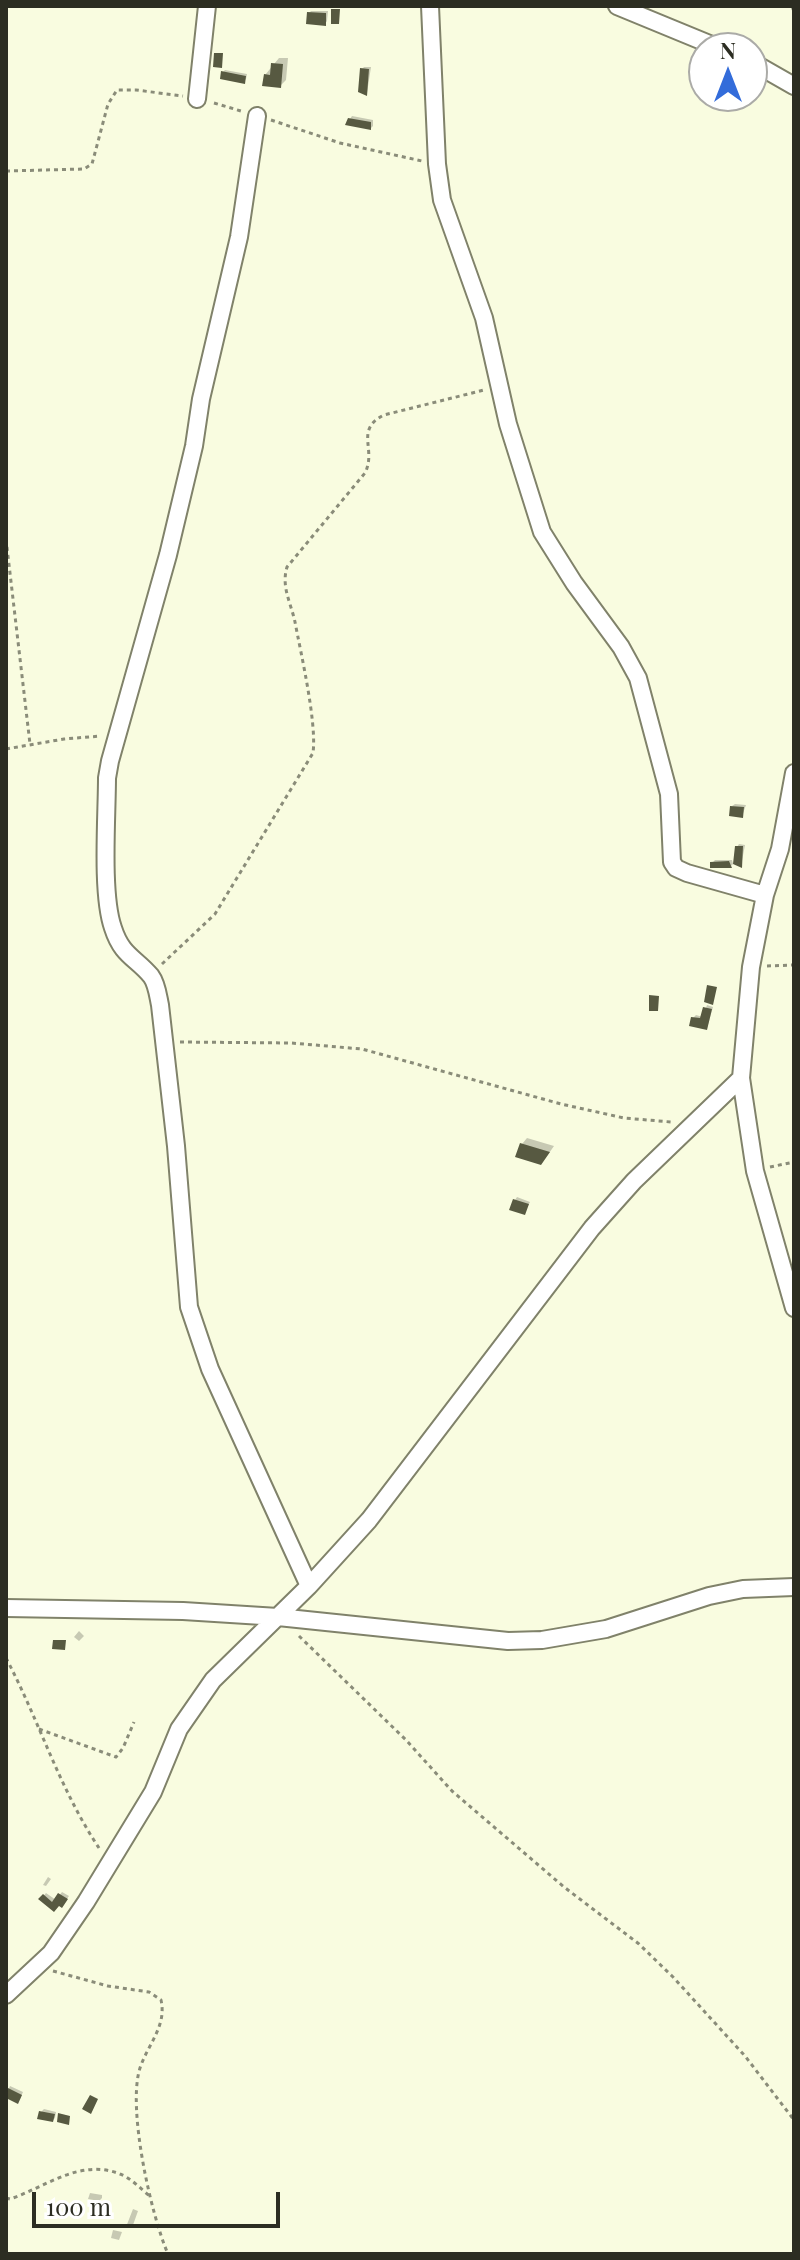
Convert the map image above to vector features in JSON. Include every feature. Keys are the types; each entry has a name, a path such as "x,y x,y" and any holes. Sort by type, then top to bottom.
{"street":[{"path":"197,99 207,6"},
{"path":"430,6 437,164 442,200 484,318 508,424 542,532 574,583 621,647 638,678 669,794 672,862 676,868 687,873 765,895"},
{"path":"617,6 688,35"},
{"path":"768,71 794,86"},
{"path":"257,116 239,237 201,399 194,446 168,555 107,778 110,914 112,926 128,956 150,975 155,984 165,1042 189,1307 210,1369 309,1586"},
{"path":"794,773 780,849 765,895 751,967 741,1078 755,1171 794,1308"},
{"path":"6,1995 51,1953 110,1864 153,1792 179,1729 213,1680 309,1586 396,1486 592,1228 634,1181 741,1078"},
{"path":"6,1608 183,1611 278,1617 508,1641 542,1640 606,1629 709,1596 743,1589 794,1587"}],"path":[{"path":"792,6 794,12"},
{"path":"6,171 84,169 92,164 108,104 117,90 174,93 340,143 437,164"},
{"path":"150,975 215,914 313,753 313,730 284,576 287,567 365,473 369,464 369,425 384,415 500,386"},
{"path":"6,539 30,744"},
{"path":"6,749 117,735"},
{"path":"751,967 794,965"},
{"path":"165,1042 340,1045 408,1060 561,1104 624,1118 655,1123 695,1121"},
{"path":"755,1171 794,1162"},
{"path":"298,1635 406,1740 452,1791 553,1878 639,1944 673,1977 745,2056 794,2120"},
{"path":"6,1658 23,1688 81,1820 110,1864"},
{"path":"39,1729 116,1757 134,1722"},
{"path":"38,1966 108,1986 149,1992 161,2000 164,2011 160,2027 140,2069 135,2099 151,2197 168,2254"},
{"path":"6,2198 34,2191 54,2179 79,2170 99,2169 122,2174 151,2197"}],"building":[{"path":"331,9 340,9 339,24 331,24"},
{"path":"307,12 326,13 326,26 306,24"},
{"path":"214,53 223,53 222,68 213,67"},
{"path":"271,63 283,64 281,88 262,86 264,74 270,75"},
{"path":"360,68 369,69 367,96 358,92"},
{"path":"221,71 246,76 245,84 220,79"},
{"path":"348,118 371,122 371,130 345,125"},
{"path":"730,806 744,807 743,818 729,816"},
{"path":"735,846 743,846 742,868 733,864"},
{"path":"729,861 732,868 710,868 710,862"},
{"path":"707,985 717,987 713,1005 704,1002"},
{"path":"649,995 659,996 658,1011 649,1011"},
{"path":"703,1007 712,1009 707,1030 689,1026 691,1017 700,1018"},
{"path":"520,1143 550,1152 541,1165 515,1157"},
{"path":"513,1199 529,1204 525,1215 509,1210"},
{"path":"53,1640 66,1640 65,1650 52,1649"},
{"path":"58,1893 68,1899 62,1908 59,1906 54,1912 38,1899 43,1894 52,1902"},
{"path":"6,2087 22,2095 18,2104 6,2098"},
{"path":"90,2095 98,2099 91,2114 82,2109"},
{"path":"39,2111 55,2114 53,2122 37,2119"},
{"path":"58,2113 70,2116 69,2125 57,2122"}]}
